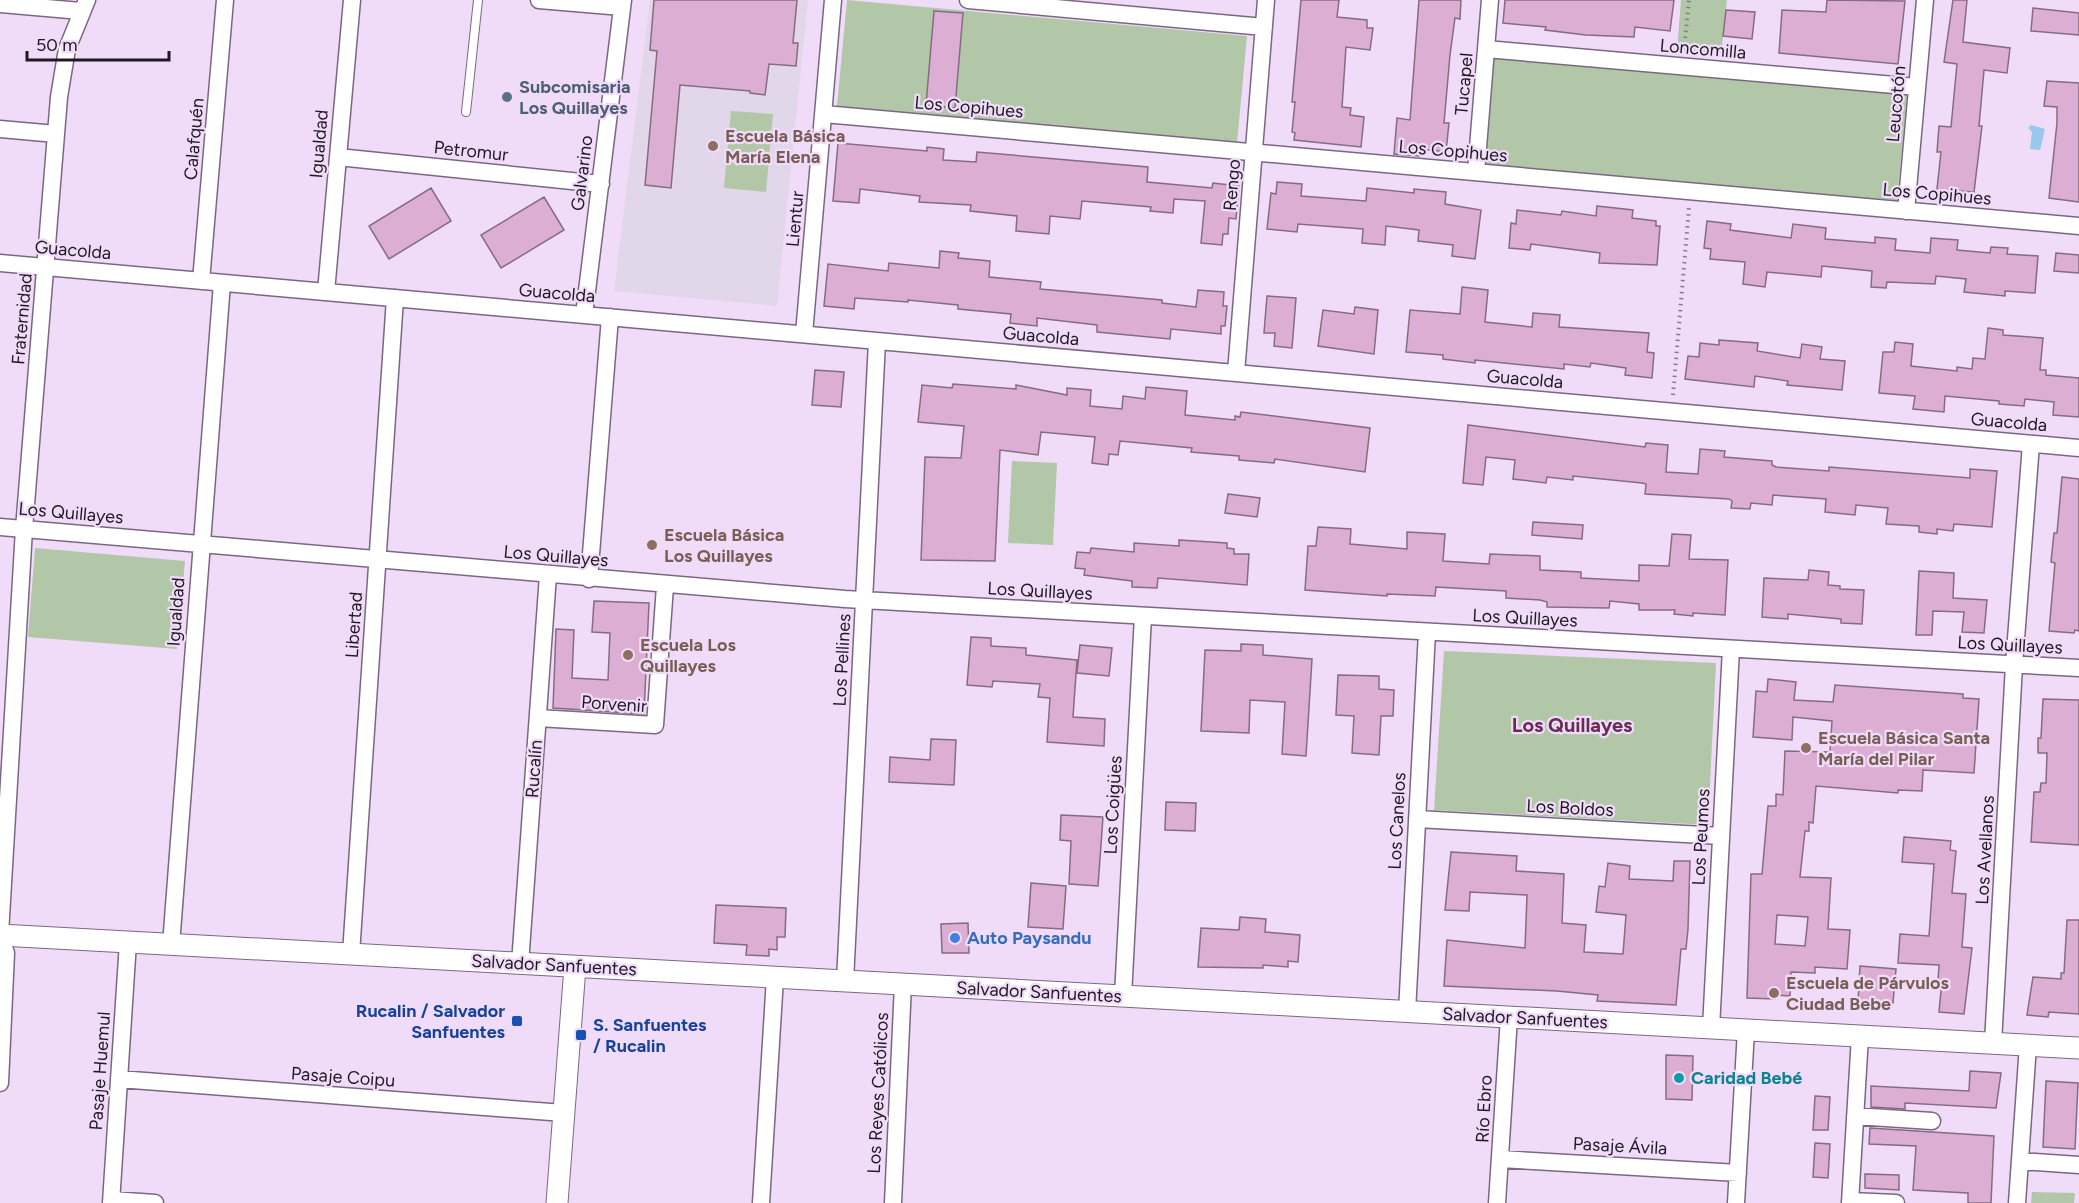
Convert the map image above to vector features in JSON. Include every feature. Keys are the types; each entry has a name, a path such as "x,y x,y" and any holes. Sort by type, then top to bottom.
{"street":[{"name":"Calafquén","path":"201,281 225,0"},
{"name":"Igualdad","path":"326,292 352,0"},
{"path":"539,0 623,4"},
{"name":"Lientur","path":"804,334 833,0"},
{"path":"968,0 1264,27"},
{"name":"Rengo","path":"1236,373 1266,0"},
{"name":"Tucapel","path":"1476,172 1490,0"},
{"name":"Leucotón","path":"1906,211 1925,0"},
{"path":"0,4 84,6"},
{"name":"Galvarino","path":"584,315 623,4"},
{"name":"Fraternidad","path":"0,1083 6,953 0,935 24,529 62,73 84,6"},
{"name":"Loncomilla","path":"1486,49 1917,87"},
{"name":"Los Copihues","path":"824,114 2079,226"},
{"path":"0,129 56,134"},
{"name":"Petromur","path":"338,157 601,184"},
{"name":"Guacolda","path":"0,262 2079,448"},
{"name":"Igualdad","path":"171,945 200,545 222,283"},
{"name":"Libertad","path":"351,954 395,298"},
{"path":"589,579 610,317"},
{"name":"Los Pellines","path":"845,981 877,341"},
{"name":"Los Avellanos","path":"1994,1043 2014,665 2031,444"},
{"name":"Los Quillayes","path":"0,527 665,586 864,601 2079,668"},
{"name":"Rucalín","path":"520,964 548,575"},
{"name":"Porvenir","path":"538,718 655,725 665,586"},
{"name":"Los Coigües","path":"1123,996 1143,616"},
{"name":"Los Canelos","path":"1407,1012 1427,632"},
{"name":"Los Peumos","path":"1711,1028 1731,649"},
{"name":"Los Boldos","path":"1417,819 1721,836"},
{"name":"Salvador Sanfuentes","path":"0,935 2079,1048"},
{"name":"Pasaje Huemul","path":"111,1201 128,942"},
{"path":"557,1203 575,967"},
{"path":"761,1203 775,978"},
{"name":"Los Reyes Católicos","path":"892,1203 903,984"},
{"name":"Río Ebro","path":"1497,1203 1509,1017"},
{"path":"1736,1203 1746,1030"},
{"path":"1860,1036 1850,1202 1896,1203"},
{"path":"2018,1203 2028,1045"},
{"name":"Pasaje Coipu","path":"119,1079 564,1113"},
{"path":"1855,1116 1932,1121"},
{"name":"Pasaje Ávila","path":"1500,1159 1738,1173"},
{"path":"2020,1161 2079,1165"},
{"path":"111,1201 155,1203"}],"lane":[{"path":"466,112 478,0"}],"path":[{"path":"1682,66 1689,0"},
{"path":"1673,395 1690,191"}],"shaded area":[{"name":"Escuela Básica María Elena","path":"650,0 808,0 777,306 614,291"}],"green space":[{"path":"847,0 1247,36 1237,143 837,106"},
{"path":"1681,0 1727,0 1721,55 1677,51"},
{"path":"1489,58 1907,94 1897,201 1479,166"},
{"path":"731,111 773,114 766,192 724,188"},
{"path":"1012,461 1057,463 1053,545 1008,543"},
{"path":"35,548 185,561 177,649 28,637"},
{"path":"1444,651 1716,663 1708,825 1434,810"},
{"path":"2032,1192 2075,1193 2074,1203 2031,1203"}],"water":[{"path":"2031,125 2045,129 2040,150 2030,149 2032,132 2028,128"}],"building":[{"path":"654,0 797,0 793,43 798,43 796,66 769,64 765,95 750,93 750,91 680,85 671,188 645,185 657,51 650,50"},
{"path":"1301,0 1339,0 1337,17 1367,20 1367,28 1373,28 1370,50 1346,47 1342,107 1351,108 1350,115 1364,117 1361,147 1294,140 1295,133 1292,132 1295,102 1292,102"},
{"path":"1419,0 1461,0 1460,19 1455,18 1450,55 1444,123 1449,123 1446,152 1421,149 1420,156 1394,154 1397,118 1410,120"},
{"path":"1505,0 1674,0 1670,31 1635,27 1634,37 1586,35 1545,30 1546,27 1503,23"},
{"path":"1827,0 1905,1 1898,64 1779,53 1782,10 1826,12"},
{"path":"1953,0 1967,0 1963,42 2010,48 2007,73 1984,70 1979,126 1982,126 1974,192 1959,191 1958,200 1936,198 1941,152 1937,152 1939,126 1951,127 1957,64 1944,62"},
{"path":"2033,8 2079,13 2079,35 2031,31"},
{"path":"1726,10 1755,12 1752,39 1723,36"},
{"path":"934,11 963,13 955,108 926,105"},
{"path":"2047,81 2079,83 2079,202 2049,198 2057,107 2044,106"},
{"path":"838,143 927,151 927,147 944,149 943,160 976,162 977,152 1148,167 1147,182 1212,188 1213,183 1239,186 1236,219 1229,218 1228,234 1223,234 1222,245 1201,243 1205,201 1174,199 1173,213 1150,211 1151,207 1082,201 1080,219 1050,216 1049,234 1016,231 1017,216 970,211 971,205 919,202 920,196 860,189 859,203 833,201"},
{"path":"1277,182 1302,184 1301,196 1366,201 1367,188 1414,193 1414,189 1446,192 1445,204 1481,210 1475,259 1452,256 1453,245 1418,241 1419,230 1386,226 1385,245 1362,243 1363,229 1298,224 1297,232 1267,229 1271,193 1276,194"},
{"path":"431,188 451,221 389,259 369,226"},
{"path":"544,197 564,230 501,268 481,235"},
{"path":"1597,206 1633,210 1632,218 1656,221 1656,226 1660,226 1657,265 1599,263 1600,253 1531,244 1530,250 1509,248 1511,223 1516,224 1517,210 1561,215 1562,211 1596,216"},
{"path":"1707,221 1731,224 1730,230 1791,238 1793,224 1826,228 1825,239 1875,243 1875,237 1896,239 1895,250 1930,253 1931,238 1958,240 1957,250 1990,253 1991,247 2008,248 2007,254 2038,256 2035,293 2005,291 2005,296 1964,292 1966,279 1936,276 1935,284 1887,282 1886,288 1871,287 1872,271 1822,266 1821,277 1767,272 1765,287 1743,284 1745,262 1710,259 1711,249 1704,248"},
{"path":"940,251 959,253 958,258 990,261 989,277 1041,282 1040,289 1162,300 1162,303 1196,307 1198,290 1224,292 1223,306 1227,306 1225,326 1221,326 1221,334 1171,329 1170,339 1097,332 1097,325 1037,318 1037,326 1010,323 1011,314 958,309 958,305 908,300 908,302 855,298 854,309 824,306 828,264 888,271 889,263 939,268"},
{"path":"2056,253 2079,255 2079,273 2054,271"},
{"path":"1462,287 1488,290 1485,322 1532,327 1533,313 1560,315 1559,327 1649,333 1647,352 1654,353 1652,378 1625,375 1626,368 1591,363 1590,367 1564,364 1564,369 1475,360 1475,363 1443,359 1443,355 1406,352 1410,310 1460,314"},
{"path":"1267,296 1296,298 1292,348 1274,346 1275,333 1264,333"},
{"path":"1355,307 1378,310 1374,354 1318,346 1323,310 1354,314"},
{"path":"1988,328 2003,330 2003,335 2043,338 2040,370 2046,370 2046,375 2079,378 2079,417 2053,415 2054,402 2025,399 2024,406 1999,404 1999,401 1945,396 1944,412 1913,409 1915,396 1879,393 1883,352 1894,352 1895,342 1913,344 1911,366 1957,371 1957,367 1972,369 1973,358 1985,359"},
{"path":"1719,340 1758,343 1757,351 1800,358 1802,344 1822,347 1820,359 1845,361 1842,390 1787,385 1788,381 1755,376 1754,387 1685,379 1688,356 1699,357 1700,343 1719,345"},
{"path":"815,370 844,372 841,407 812,405"},
{"path":"953,384 1016,389 1016,385 1067,395 1067,388 1091,390 1090,406 1122,409 1123,396 1145,399 1146,387 1187,391 1185,415 1235,420 1235,416 1240,417 1241,412 1370,428 1365,472 1275,459 1274,463 1239,460 1239,456 1191,452 1192,448 1120,441 1118,455 1109,454 1108,465 1092,463 1095,437 1041,432 1038,455 1000,450 995,561 921,560 925,457 961,458 964,426 918,422 922,385 952,388"},
{"path":"1468,425 1645,447 1646,443 1668,445 1666,472 1698,474 1700,449 1725,451 1724,457 1772,461 1772,465 1776,467 1829,471 1829,467 1970,478 1970,469 1997,471 1992,527 1954,524 1953,531 1937,529 1937,534 1919,532 1919,526 1886,524 1888,508 1856,505 1855,515 1825,512 1826,499 1773,495 1772,505 1751,503 1750,509 1731,508 1732,501 1729,499 1645,494 1646,484 1642,483 1573,476 1573,480 1547,477 1546,483 1513,479 1515,460 1486,457 1483,485 1463,483"},
{"path":"2062,477 2079,479 2079,631 2075,630 2074,633 2049,631 2055,563 2051,562 2054,533 2057,533"},
{"path":"1228,494 1260,498 1257,517 1225,513"},
{"path":"1533,522 1583,525 1582,539 1532,535"},
{"path":"1318,527 1351,529 1350,544 1407,549 1407,532 1445,534 1443,561 1489,564 1490,554 1540,556 1540,570 1581,572 1581,578 1639,581 1639,565 1669,566 1672,534 1691,535 1689,559 1728,560 1725,615 1693,613 1693,616 1674,614 1675,610 1639,610 1639,604 1610,601 1609,608 1547,607 1547,602 1540,600 1506,598 1506,591 1436,587 1435,596 1387,594 1387,596 1305,590 1308,546 1316,546"},
{"path":"1179,540 1227,543 1227,548 1234,549 1234,554 1249,554 1247,585 1158,578 1157,588 1132,587 1132,581 1084,575 1085,569 1075,568 1077,552 1090,553 1091,548 1134,552 1134,543 1179,546"},
{"path":"1809,570 1829,572 1828,585 1840,586 1840,589 1864,590 1862,624 1841,623 1841,619 1788,614 1788,619 1762,617 1764,578 1808,580"},
{"path":"1919,571 1954,573 1953,598 1987,600 1984,633 1962,632 1964,612 1933,611 1932,635 1916,635"},
{"name":"Escuela Los Quillayes","path":"594,601 649,603 644,714 553,708 556,629 574,630 572,678 608,680 610,633 592,632"},
{"path":"971,637 991,638 991,646 1026,648 1026,655 1077,660 1073,717 1105,719 1104,746 1047,742 1050,698 1038,697 1040,684 993,681 992,687 967,685"},
{"path":"1241,644 1263,645 1263,655 1312,659 1306,756 1282,754 1285,702 1250,700 1249,733 1201,731 1205,650 1241,651"},
{"path":"1080,645 1112,648 1109,676 1077,673"},
{"path":"1338,675 1379,676 1379,689 1394,690 1393,716 1381,716 1379,755 1352,753 1354,716 1336,715"},
{"path":"1768,679 1796,682 1794,700 1833,702 1835,685 1963,694 1963,698 1979,699 1974,773 1923,770 1922,791 1898,790 1898,793 1816,786 1813,823 1809,822 1809,831 1805,831 1800,877 1831,878 1828,929 1850,930 1847,969 1815,967 1815,973 1791,972 1790,996 1775,995 1775,999 1747,998 1751,874 1762,874 1768,806 1776,806 1776,794 1783,795 1785,751 1830,752 1832,721 1793,717 1792,740 1753,737 1756,691 1767,692","holes":["1777,915 1808,917 1805,946 1775,944"]},
{"path":"2043,699 2079,700 2079,845 2031,842 2034,792 2040,792 2041,783 2046,783 2047,753 2038,753"},
{"path":"931,739 956,740 954,785 889,782 890,757 930,760"},
{"path":"1166,802 1196,803 1195,831 1165,830"},
{"path":"1061,815 1103,817 1098,886 1069,884 1071,841 1060,840"},
{"path":"1904,837 1951,841 1950,850 1956,851 1952,893 1966,894 1962,947 1972,948 1964,1014 1939,1012 1942,980 1938,980 1939,965 1898,963 1900,934 1929,936 1934,864 1902,862"},
{"path":"1451,852 1517,856 1516,871 1564,874 1562,923 1586,925 1584,952 1623,954 1626,915 1596,912 1599,886 1605,887 1608,863 1630,866 1629,879 1673,881 1674,861 1690,861 1688,929 1686,949 1681,949 1676,1005 1597,1001 1598,995 1557,991 1444,986 1447,940 1525,948 1527,895 1470,892 1469,911 1445,910"},
{"path":"1031,883 1066,886 1063,929 1028,927"},
{"path":"716,905 786,908 785,937 777,937 777,950 769,949 769,956 746,955 747,945 714,943"},
{"path":"1240,917 1266,919 1265,932 1300,935 1298,962 1288,961 1288,967 1263,965 1263,968 1198,967 1201,928 1239,930"},
{"path":"2067,920 2079,920 2079,1014 2049,1012 2048,1017 2027,1015 2033,977 2061,979 2061,973 2064,973"},
{"name":"Auto Paysandu","path":"968,923 969,953 942,953 941,924"},
{"path":"1860,966 1896,969 1893,1003 1858,1001"},
{"name":"Caridad Bebé","path":"1666,1055 1693,1056 1692,1100 1666,1099"},
{"path":"1970,1071 2001,1073 1996,1108 1905,1103 1905,1109 1871,1107 1871,1086 1969,1091"},
{"path":"2046,1081 2078,1083 2075,1149 2043,1147"},
{"path":"1815,1096 1830,1097 1828,1130 1813,1130"},
{"path":"1870,1128 1994,1136 1991,1203 1968,1203 1968,1193 1913,1190 1916,1146 1869,1144"},
{"path":"1815,1143 1830,1144 1828,1178 1813,1177"},
{"path":"1865,1174 1899,1175 1899,1190 1865,1188"}],"place":[{"name":"Subcomisaria Los Quillayes","path":"507,97"},
{"name":"Escuela Básica María Elena","path":"713,146"},
{"name":"Escuela Básica Los Quillayes","path":"652,545"},
{"name":"Escuela Los Quillayes","path":"628,655"},
{"name":"Escuela Básica Santa María del Pilar","path":"1806,748"},
{"name":"Auto Paysandu","path":"955,938"},
{"name":"Escuela de Párvulos Ciudad Bebe","path":"1774,993"},
{"name":"Rucalin / Salvador Sanfuentes","path":"517,1021"},
{"name":"S. Sanfuentes / Rucalin","path":"581,1035"},
{"name":"Caridad Bebé","path":"1679,1078"}],"district":[{"name":"Los Quillayes","path":"1572,725"}]}
